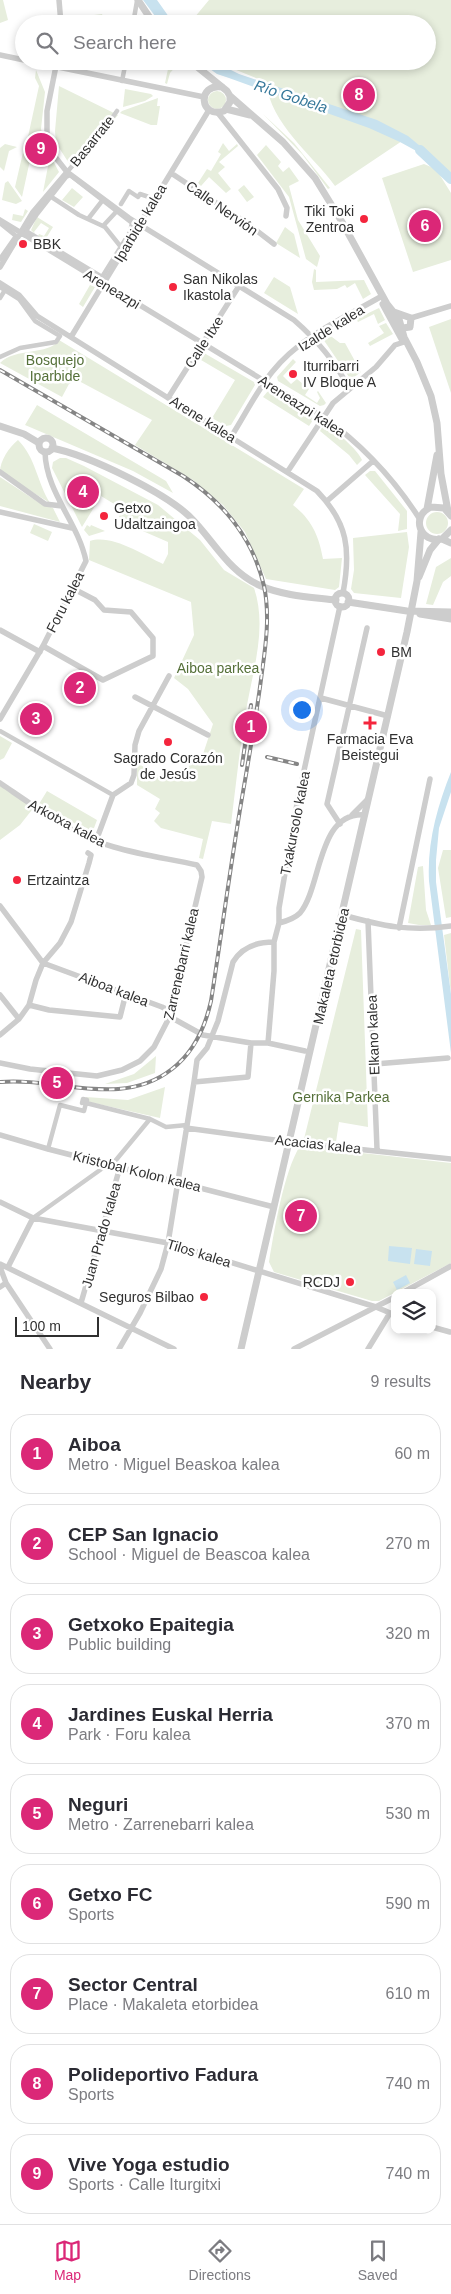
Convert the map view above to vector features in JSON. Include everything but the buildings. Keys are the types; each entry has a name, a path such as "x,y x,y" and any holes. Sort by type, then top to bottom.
{"street":[{"path":"59,0 61,15"},
{"path":"135,15 138,0"},
{"path":"138,0 148,15"},
{"path":"0,55 15,58"},
{"path":"55,70 47,111 48,137 56,158 67,172 139,224 282,311 313,336 338,368 349,388"},
{"path":"79,70 204,98"},
{"path":"122,81 124,70"},
{"path":"202,71 283,142 315,178 358,250 382,296 394,312 405,318"},
{"path":"202,71 211,88"},
{"path":"222,87 211,88 204,98 204,103 209,110 218,113 278,189 287,208 286,216"},
{"path":"218,113 226,109 230,102 230,96"},
{"path":"226,109 240,111 257,118"},
{"name":"Iparbide kalea","path":"71,337 209,110"},
{"name":"Basarrate","path":"67,172 102,132 117,111"},
{"path":"0,266 33,212 67,172"},
{"name":"Calle Nervión","path":"171,173 248,224 274,244"},
{"path":"70,176 132,224 121,247 102,278 26,231 50,196 66,177 70,176"},
{"path":"121,204 129,191 138,196 140,194 149,197"},
{"path":"50,196 103,226 121,247"},
{"path":"88,219 102,201"},
{"path":"103,226 116,212"},
{"path":"0,221 16,236 0,259"},
{"name":"Areneazpi","path":"0,221 202,344"},
{"name":"Arene kalea","path":"0,283 19,295 37,316 310,486 326,501 342,528 347,547 348,563 343,593"},
{"name":"Calle Itxe","path":"168,398 239,286"},
{"path":"0,298 2,288 19,299 35,321 60,336 56,342 20,348 0,357"},
{"path":"382,296 384,306 408,346"},
{"name":"Izalde kalea","path":"231,437 265,382 286,357 313,336 382,296"},
{"path":"406,328 399,324 405,318 451,306"},
{"path":"405,318 406,328 404,337 431,396 443,489 449,514"},
{"name":"Areneazpi kalea","path":"202,344 322,416 356,443 411,504 419,518"},
{"path":"288,471 322,416 349,388 376,367 396,345 408,346"},
{"path":"0,426 24,434 39,443 40,449 45,452 52,448 74,454 148,488 166,499 192,518 235,570 260,586 338,603 344,606 348,602"},
{"path":"39,443 42,440 49,439 52,448"},
{"path":"438,444 451,504"},
{"path":"419,518 425,510 438,444"},
{"name":"Foru kalea","path":"0,719 41,649 86,561 83,547 48,479 45,452"},
{"path":"326,501 373,461"},
{"path":"0,472 46,504 62,506"},
{"name":"Areneazpi kalea","path":"411,504 425,510"},
{"path":"425,510 440,507 449,514"},
{"path":"0,512 72,528"},
{"name":"Makaleta etorbidea","path":"241,1349 343,915 417,581 421,532 419,518"},
{"name":"Makaleta etorbidea","path":"417,581 430,550 451,530"},
{"path":"421,532 427,538 441,539 451,544"},
{"path":"0,630 103,680 150,659 154,652 153,638 131,612 104,610 95,600 72,588"},
{"path":"338,603 337,595 343,593 348,597 348,602"},
{"path":"348,602 451,619"},
{"name":"Txakursolo kalea","path":"268,1043 274,972 274,942 279,923 279,908 298,798 321,698 338,603"},
{"path":"407,611 451,612"},
{"path":"340,824 327,804 367,628"},
{"path":"96,841 113,796 131,783 134,775 135,746 139,730 169,676"},
{"path":"134,697 208,734"},
{"path":"321,698 388,716"},
{"path":"0,731 113,796"},
{"path":"399,928 430,779"},
{"name":"Arkotxa kalea","path":"0,783 41,810 96,841 114,848 197,865"},
{"path":"279,923 290,920 300,913 309,896 324,848 335,828 369,799"},
{"path":"348,818 357,814 365,815"},
{"path":"348,818 360,825 361,832"},
{"path":"0,1035 19,1019 29,1005 43,963 60,943 71,922 91,855 88,853"},
{"name":"Zarrenebarri kalea","path":"0,1062 30,1069 97,1076 122,1070 140,1061 154,1047 166,1026 202,877 197,865"},
{"path":"0,906 43,963"},
{"path":"343,915 399,928 428,930 451,926"},
{"name":"Elkano kalea","path":"368,922 375,1064 376,1149"},
{"path":"119,1349 161,1269 168,1243 197,1060 207,1048 218,1021 233,962 237,955 253,945 274,942"},
{"name":"Aiboa kalea","path":"43,963 170,1011 174,1019 203,1035 251,1043 268,1043 305,1051"},
{"path":"29,1005 49,1010 120,1017 126,993"},
{"path":"0,995 19,1019"},
{"path":"194,1082 248,1077 251,1043"},
{"path":"375,1064 448,1058"},
{"path":"48,1149 60,1105 84,1111 84,1103 150,1119 166,1127 186,1128"},
{"path":"116,1160 150,1119"},
{"name":"Acacias kalea","path":"186,1128 290,1142 376,1149 451,1159"},
{"name":"Kristobal Kolon kalea","path":"0,1135 274,1207"},
{"path":"8,1267 33,1218 107,1165"},
{"name":"Juan Prado kalea","path":"81,1304 120,1167"},
{"name":"Tilos kalea","path":"0,1202 33,1218 168,1243 376,1307 391,1314"},
{"path":"0,1265 8,1267 174,1349"},
{"path":"0,1265 6,1282 50,1349"},
{"path":"409,1289 451,1266"},
{"path":"0,1287 6,1282"},
{"path":"294,1349 391,1298"},
{"path":"377,1349 369,1347 391,1315"},
{"path":"436,1328 450,1332"}],"green space":[{"path":"0,0 3,0 8,20 0,23"},
{"path":"209,0 451,0 451,175 431,155 408,137 335,186 284,125 269,97 266,82 236,70 436,70 436,15 196,15"},
{"path":"36,70 45,92 41,129 44,142 26,146 39,86 35,78"},
{"path":"168,70 173,70 167,84 165,83"},
{"path":"59,86 118,115 72,168 56,143 55,131"},
{"path":"125,89 153,96 145,101 123,107"},
{"path":"217,91 223,94 226,100 223,106 217,109 211,106 208,100 211,94"},
{"path":"158,98 157,106 160,106 157,125 151,125 120,113 122,111"},
{"path":"263,114 294,143 330,188 328,189 302,154"},
{"path":"223,143 229,151 237,144 238,146 219,162 225,167 218,173 231,189 226,193 209,177 201,186 198,183 207,169 211,171 221,154 218,152"},
{"path":"5,144 17,147 9,151 4,171 0,167 0,148"},
{"path":"266,145 281,162 278,166 283,172 289,167 299,181 289,186 298,220 320,256 317,267 306,259 289,197 257,155"},
{"path":"24,148 32,151 22,197 15,187"},
{"path":"50,156 59,172 43,192"},
{"path":"424,164 436,169 451,193 451,260 413,272 382,178"},
{"path":"8,181 22,201 16,204 2,200 5,183"},
{"path":"244,185 254,197 247,202 238,190"},
{"path":"72,188 83,197 74,207 62,200"},
{"path":"25,209 28,211 21,222 12,220 13,214 23,216"},
{"path":"37,217 53,227 45,240 38,236 39,234 44,236 49,228 41,223 34,232 36,235 31,230"},
{"path":"285,227 294,234 300,258 276,243"},
{"path":"314,269 316,270 316,282 364,280 371,294 363,299 355,283 347,288 345,285 337,289 314,290 312,282"},
{"path":"274,277 290,287 298,314 264,293"},
{"path":"90,285 95,287 83,307 79,304"},
{"path":"379,308 385,320 378,324 374,314 358,322 356,319"},
{"path":"451,319 451,393 429,327"},
{"path":"386,323 393,334 370,346 368,343 384,333 379,326"},
{"path":"328,334 340,343 345,343 361,372 353,378 349,377 323,339"},
{"name":"Bosquejo Iparbide","path":"59,340 304,489 293,505 314,529 323,559 342,558 339,587 335,590 266,579 245,532 223,505 193,480 135,445 152,420 77,380 69,384 62,397 0,363 14,355 47,348"},
{"path":"204,353 254,382 255,385 231,425 226,426 212,418 235,380 201,360"},
{"path":"293,359 296,362 283,376 291,384 297,379 309,389 305,395 317,403 320,398 318,391 326,403 324,405 320,406 278,381 277,377"},
{"path":"268,391 312,417 313,420 309,426 263,397"},
{"path":"37,405 166,481 173,493 133,471 25,425"},
{"path":"323,426 339,435 356,451 362,460 357,465 349,455 320,431"},
{"path":"18,440 29,454 50,503 0,472 6,454"},
{"name":"Aiboa parkea","path":"60,458 66,458 84,466 158,505 200,540 224,570 254,588 258,602 258,646 238,764 231,824 212,821 203,859 199,858 203,839 161,828 154,821 160,813 155,809 160,799 137,785 137,763 163,778 201,760 213,724 188,689 174,678 194,635 191,602 89,560 90,541 108,540 127,546 163,564 168,554 168,542 122,522 119,516 124,510 101,496 82,527 52,468 53,462"},
{"path":"370,471 375,471 407,511 407,529 398,531 400,514 365,475"},
{"path":"0,477 38,502 53,508 60,522 0,506"},
{"path":"437,512 445,515 448,523 445,531 437,534 429,531 426,523 429,515"},
{"path":"34,524 52,532 48,541 30,533"},
{"path":"87,525 105,531 89,536 84,530"},
{"path":"407,532 409,547 401,598 354,593 351,589 354,570 353,538"},
{"path":"451,558 451,576 443,582 433,605 426,604 436,567"},
{"path":"0,736 12,743 4,758 0,760"},
{"path":"0,785 35,806 20,825 0,840"},
{"path":"47,791 97,820 94,828 89,831 39,804"},
{"path":"443,850 451,850 451,917 446,918 438,868"},
{"path":"423,866 426,910 431,925 408,923 418,867"},
{"name":"Gernika Parkea","path":"356,929 361,930 368,1127 339,1122 336,1142 304,1139"},
{"path":"451,933 451,994 444,935"},
{"path":"156,1056 155,1073 127,1083 105,1084 134,1074"},
{"path":"165,1087 160,1118 85,1101 86,1097 128,1100"},
{"path":"300,1146 451,1163 451,1263 402,1289 391,1289 391,1295 379,1301 372,1301 274,1272 269,1262 284,1186"}],"water":[{"path":"143,0 157,0 168,15 154,15"},
{"path":"211,70 231,70 377,120 408,136 440,164 400,142 369,128 217,74"},
{"path":"440,164 451,175 451,181"},
{"path":"451,772 451,792 439,828 436,882 451,994 451,1053 429,881 429,867 434,825 441,798"},
{"path":"389,1246 412,1248 410,1264 388,1261"},
{"path":"416,1249 432,1251 430,1266 414,1264"},
{"path":"406,1275 410,1283 396,1289 393,1282"}],"waterway":[{"name":"Río Gobela","path":"420,150 451,179"}],"railway":[{"path":"0,370 183,476 211,497 234,523 252,552 264,586 267,618 265,651 258,702 234,844 211,1001 202,1030 197,1039 187,1055 172,1069 152,1081 132,1087 89,1089 44,1083 0,1082"},
{"path":"242,765 251,705"},
{"path":"267,757 297,764"}],"place":[{"name":"Polideportivo Fadura","path":"359,95"},
{"name":"Vive Yoga estudio","path":"41,149"},
{"name":"Tiki Toki Zentroa","path":"364,219"},
{"name":"Getxo FC","path":"425,226"},
{"name":"BBK","path":"23,244"},
{"name":"San Nikolas Ikastola","path":"173,287"},
{"name":"Iturribarri IV Bloque A","path":"293,374"},
{"name":"Jardines Euskal Herria","path":"83,492"},
{"name":"Getxo Udaltzaingoa","path":"104,516"},
{"name":"BM","path":"381,652"},
{"name":"CEP San Ignacio","path":"80,688"},
{"name":"Getxoko Epaitegia","path":"36,719"},
{"name":"Farmacia Eva Beistegui","path":"370,723"},
{"name":"Aiboa","path":"251,727"},
{"name":"Sagrado Corazón de Jesús","path":"168,742"},
{"name":"Ertzaintza","path":"17,880"},
{"name":"Neguri","path":"57,1083"},
{"name":"Sector Central","path":"301,1216"},
{"name":"RCDJ","path":"350,1282"},
{"name":"Seguros Bilbao","path":"204,1297"}]}
